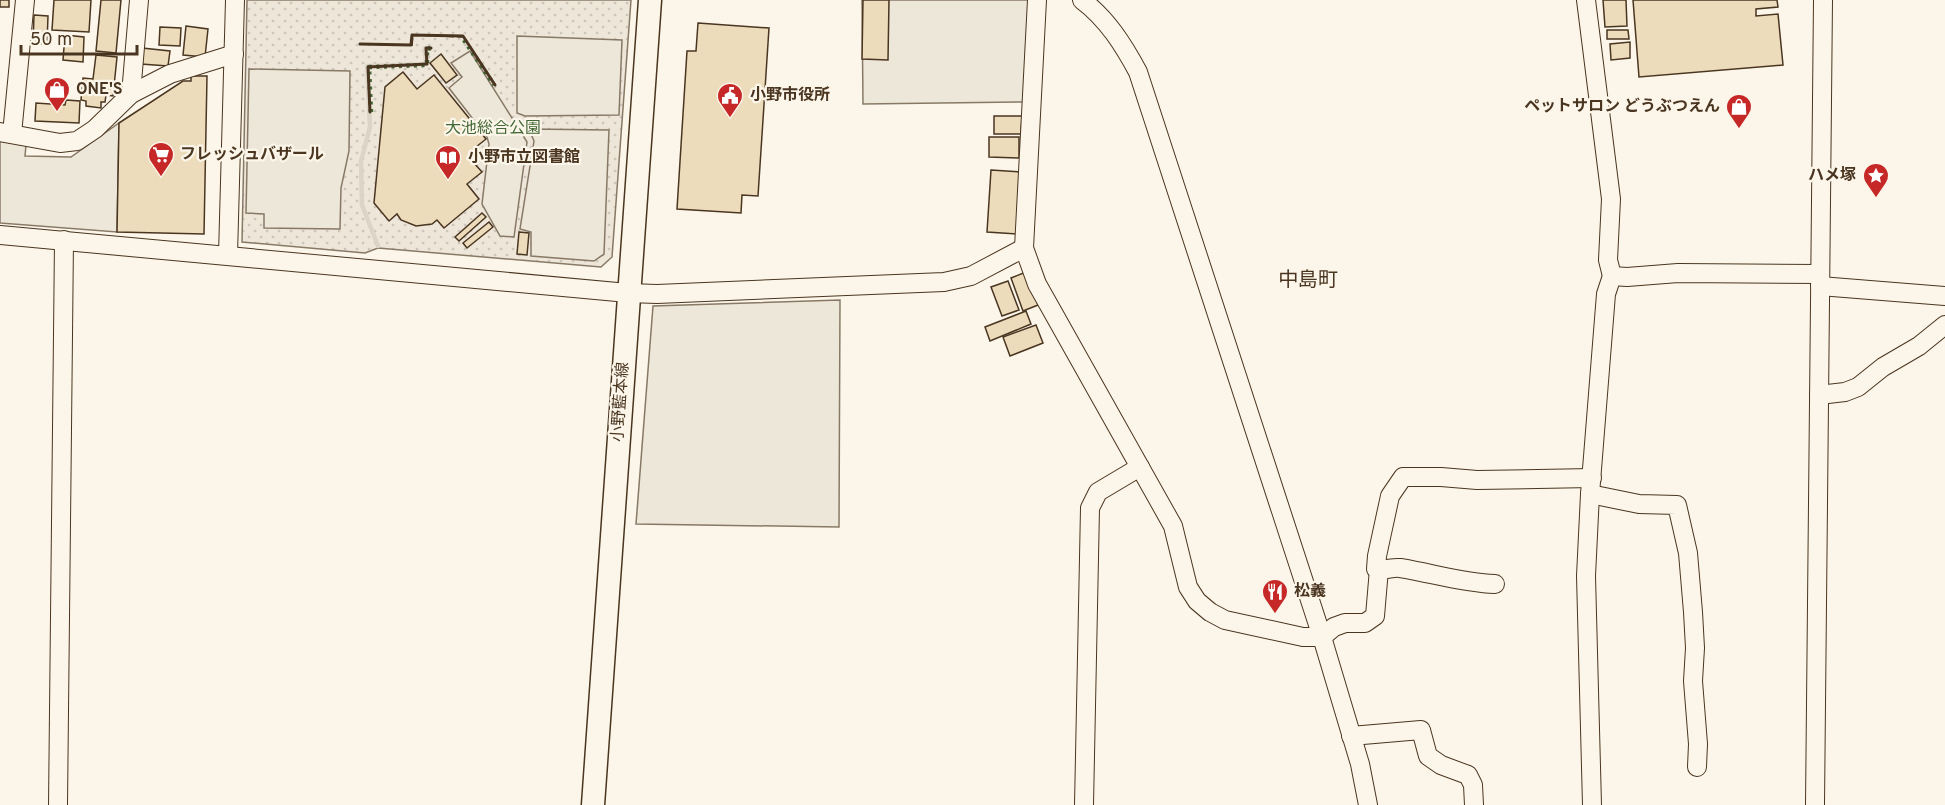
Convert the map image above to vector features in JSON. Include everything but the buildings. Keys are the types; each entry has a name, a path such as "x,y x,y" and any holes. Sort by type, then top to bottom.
{"main road":[{"name":"小野藍本線","path":"592,805 650,0"}],"street":[{"path":"26,0 6,133 60,144 78,141 95,129 131,94 170,74 234,54"},
{"path":"131,94 139,0"},
{"path":"228,255 235,0"},
{"path":"1037,0 1024,248 1037,284 1173,526 1188,587 1197,601 1210,612 1225,620 1303,637 1322,637 1334,627 1345,623 1365,623 1375,616 1379,569 1377,569 1377,556 1390,496 1403,477 1441,477 1591,486 1639,504 1677,505 1688,553 1693,612 1697,767"},
{"path":"1082,0 1120,40 1137,72 1322,637 1360,764 1368,805"},
{"path":"1586,0 1611,199 1608,260 1612,276 1606,294 1586,576 1592,805"},
{"path":"1815,805 1823,0"},
{"path":"0,235 657,294 944,282 971,276 1024,248"},
{"path":"58,805 64,240"},
{"path":"1612,276 1678,273 1820,280 1945,296"},
{"path":"1819,395 1845,392 1858,387 1883,367 1919,346 1945,325"},
{"path":"1084,805 1089,508 1098,492 1140,467"},
{"path":"1379,569 1396,567 1473,583 1495,584"},
{"path":"1351,736 1421,730 1428,756 1441,765 1468,775 1473,785 1474,805"}],"green space":[{"name":"大池総合公園","path":"247,0 631,0 612,257 601,267 378,248 365,253 242,242"}],"shaded area":[{"path":"862,0 1029,0 1025,102 863,104"},
{"path":"517,36 622,40 619,115 525,116 517,113"},
{"path":"470,51 527,142 514,237 500,236 482,204 489,144 487,137 449,88 462,77 451,63"},
{"path":"249,69 350,71 349,151 341,188 340,229 264,228 264,214 246,213"},
{"path":"119,123 117,232 0,223 0,141 26,145 25,156 71,157"},
{"path":"529,129 609,130 604,254 594,261 531,256 531,232 520,229 534,141"},
{"path":"840,300 839,527 636,524 653,306"}],"waterway":[{"path":"378,246 362,205 361,161 370,127 367,66 426,64 425,48"}],"hedge":[{"path":"464,40 494,85"},
{"path":"371,112 369,67 427,65 427,49 431,48"}],"fence":[{"path":"412,46 413,35 462,37"}],"wall":[{"path":"360,44 411,45 412,35 463,36 495,85"},
{"path":"370,112 368,67 427,64 426,48 431,48"}],"place":[{"name":"ONE'S","path":"57,113"},
{"name":"小野市役所","path":"730,119"},
{"name":"ペットサロン どうぶつえん","path":"1739,130"},
{"name":"フレッシュバザール","path":"161,178"},
{"name":"小野市立図書館","path":"448,181"},
{"name":"ハメ塚","path":"1876,199"},
{"name":"松義","path":"1275,615"}],"district":[{"name":"中島町","path":"1308,281"}]}
